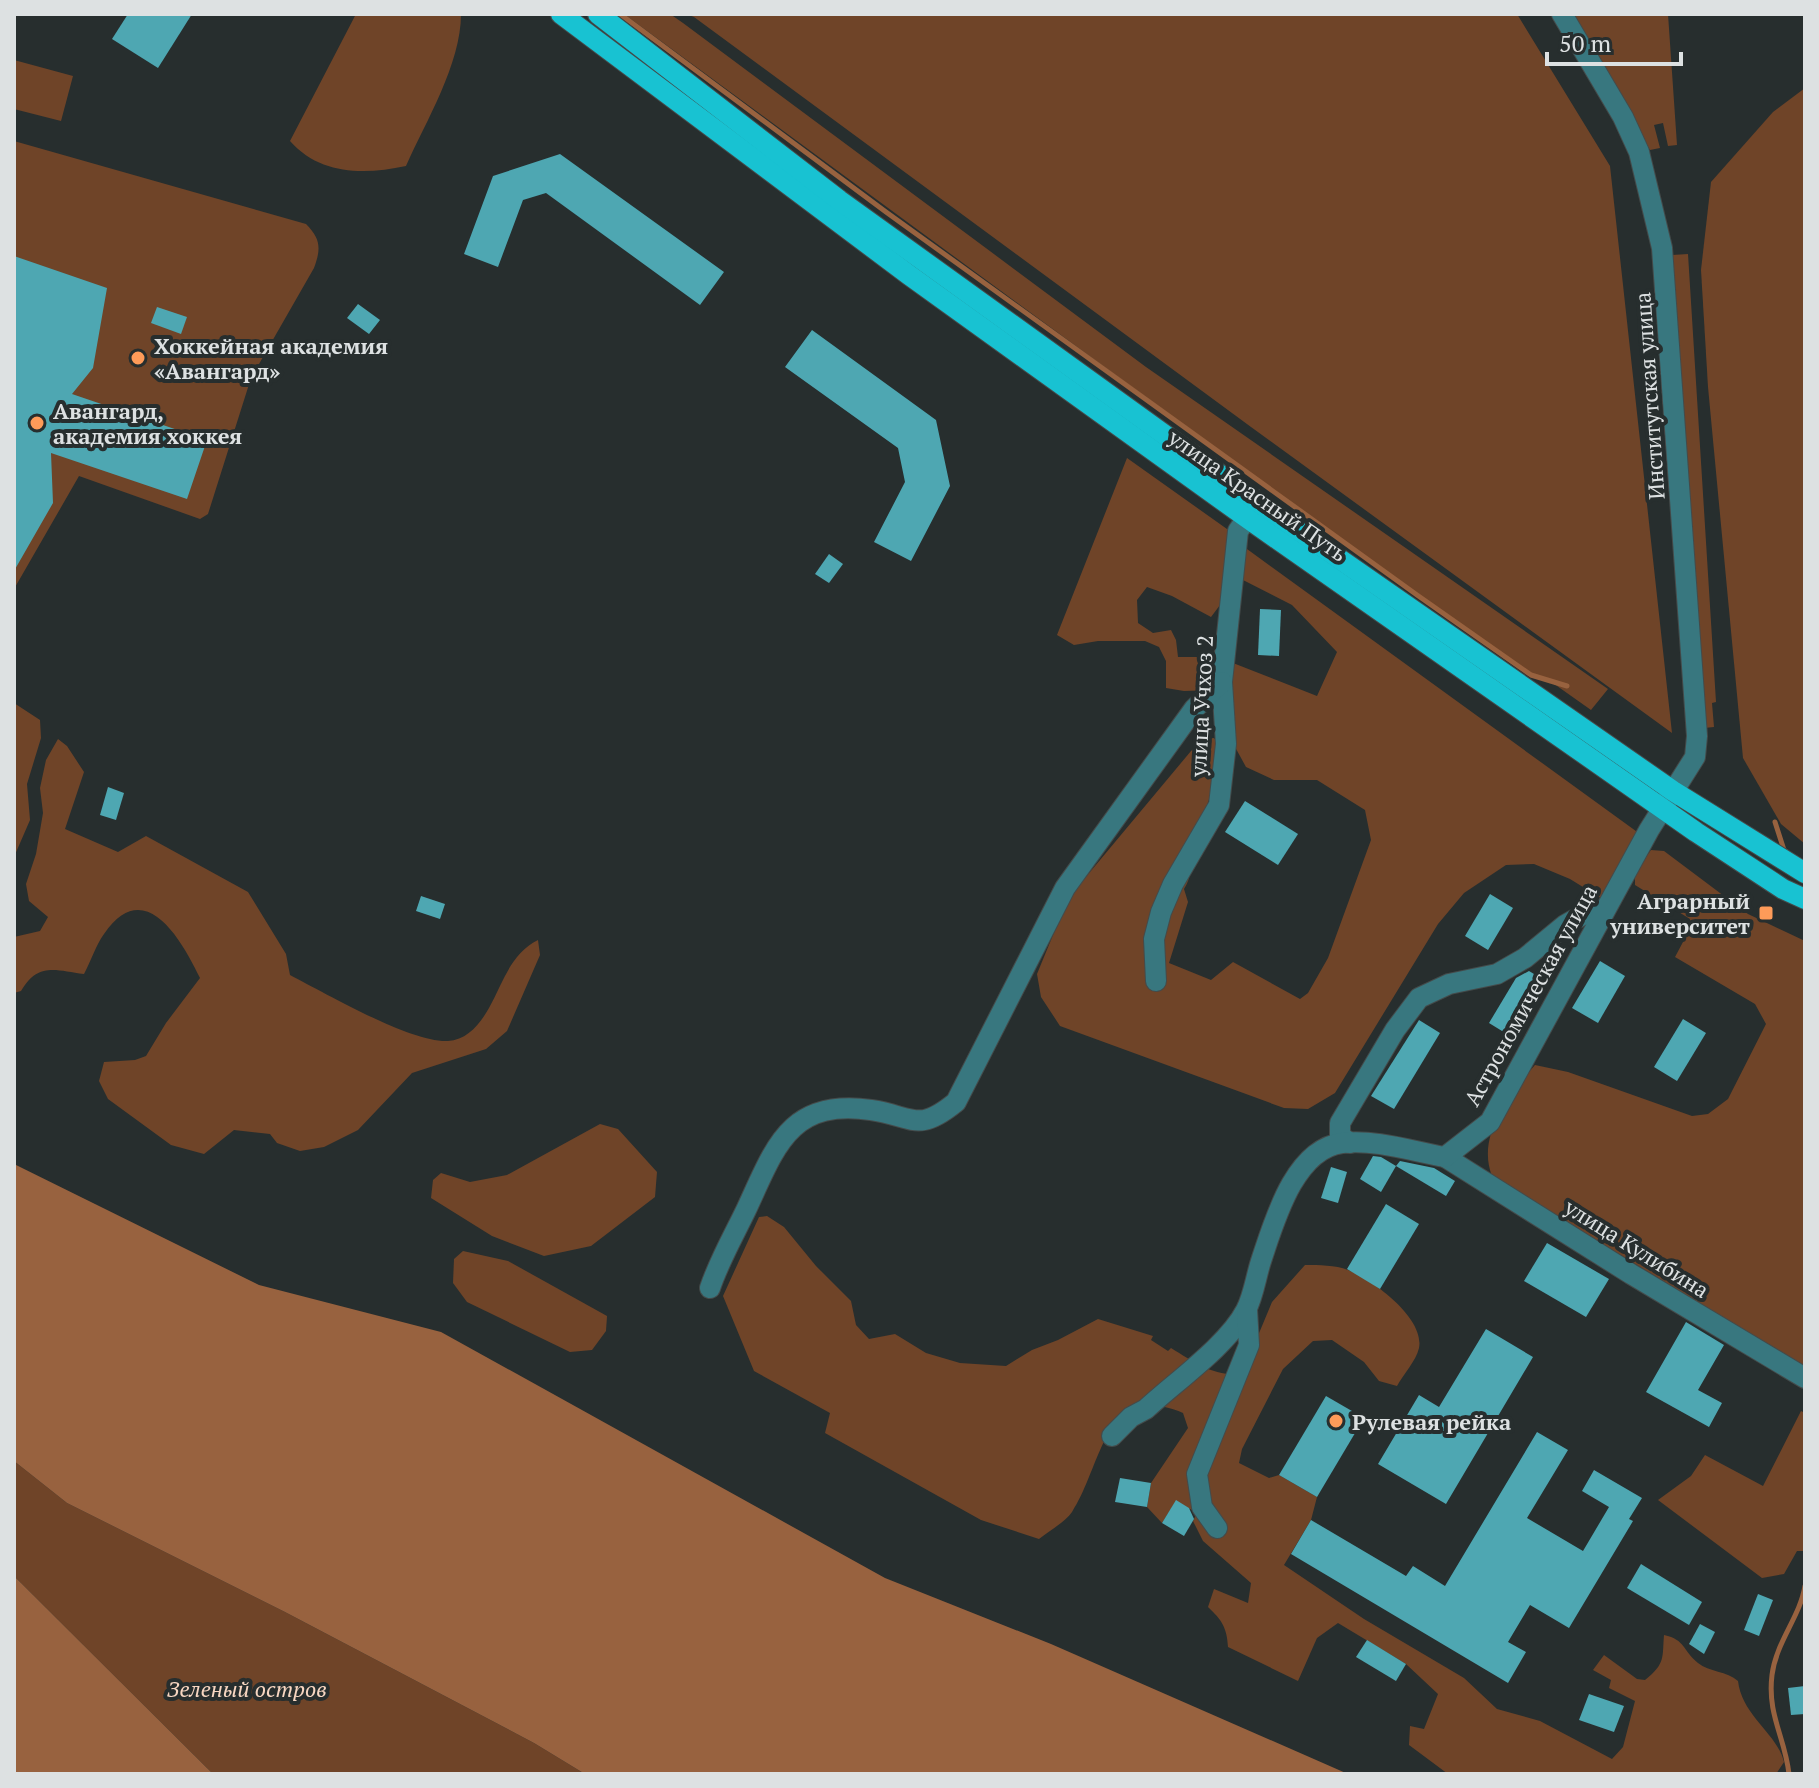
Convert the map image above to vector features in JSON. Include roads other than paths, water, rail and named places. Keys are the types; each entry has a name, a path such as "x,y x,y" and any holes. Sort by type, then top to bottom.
{"main road":[{"name":"улица Красный Путь","path":"561,14 909,275 1247,518 1668,800 1805,873"},
{"name":"улица Красный Путь","path":"598,14 839,200 1668,800 1783,889 1805,899"}],"street":[{"name":"Институтская улица","path":"1562,14 1623,117 1639,152 1662,248 1697,736 1695,757 1668,800"},
{"name":"улица Учхоз 2","path":"1156,981 1154,939 1161,912 1173,884 1219,805 1226,744 1222,682 1238,531 1247,518"},
{"path":"710,1288 770,1158 787,1131 818,1112 840,1110 870,1110 923,1122 938,1117 956,1102 1065,888 1194,709 1222,682"},
{"name":"Астрономическая улица","path":"1445,1157 1490,1122 1668,800"},
{"path":"1350,1143 1340,1136 1340,1123 1395,1030 1419,998 1433,989 1497,974 1525,958 1565,925 1586,913 1602,915"},
{"path":"1112,1436 1232,1331 1247,1309 1279,1211 1303,1166 1315,1153 1340,1143 1350,1143 1445,1157"},
{"name":"улица Кулибина","path":"1445,1157 1631,1274 1805,1378"},
{"path":"1217,1528 1202,1507 1197,1474 1249,1345 1247,1309"}],"waterway":[{"path":"620,14 886,212 1417,595 1531,675 1567,686"},
{"path":"1775,822 1787,852"},
{"path":"1789,1774 1774,1714 1772,1675 1805,1586"}],"place":[{"name":"Хоккейная академия «Авангард»","path":"138,358"},
{"name":"Авангард, академия хоккея","path":"37,423"},
{"name":"Аграрный университет","path":"1766,913"},
{"name":"Рулевая рейка","path":"1336,1421"}],"park label":[{"name":"Зеленый остров","path":"247,1688"}]}
